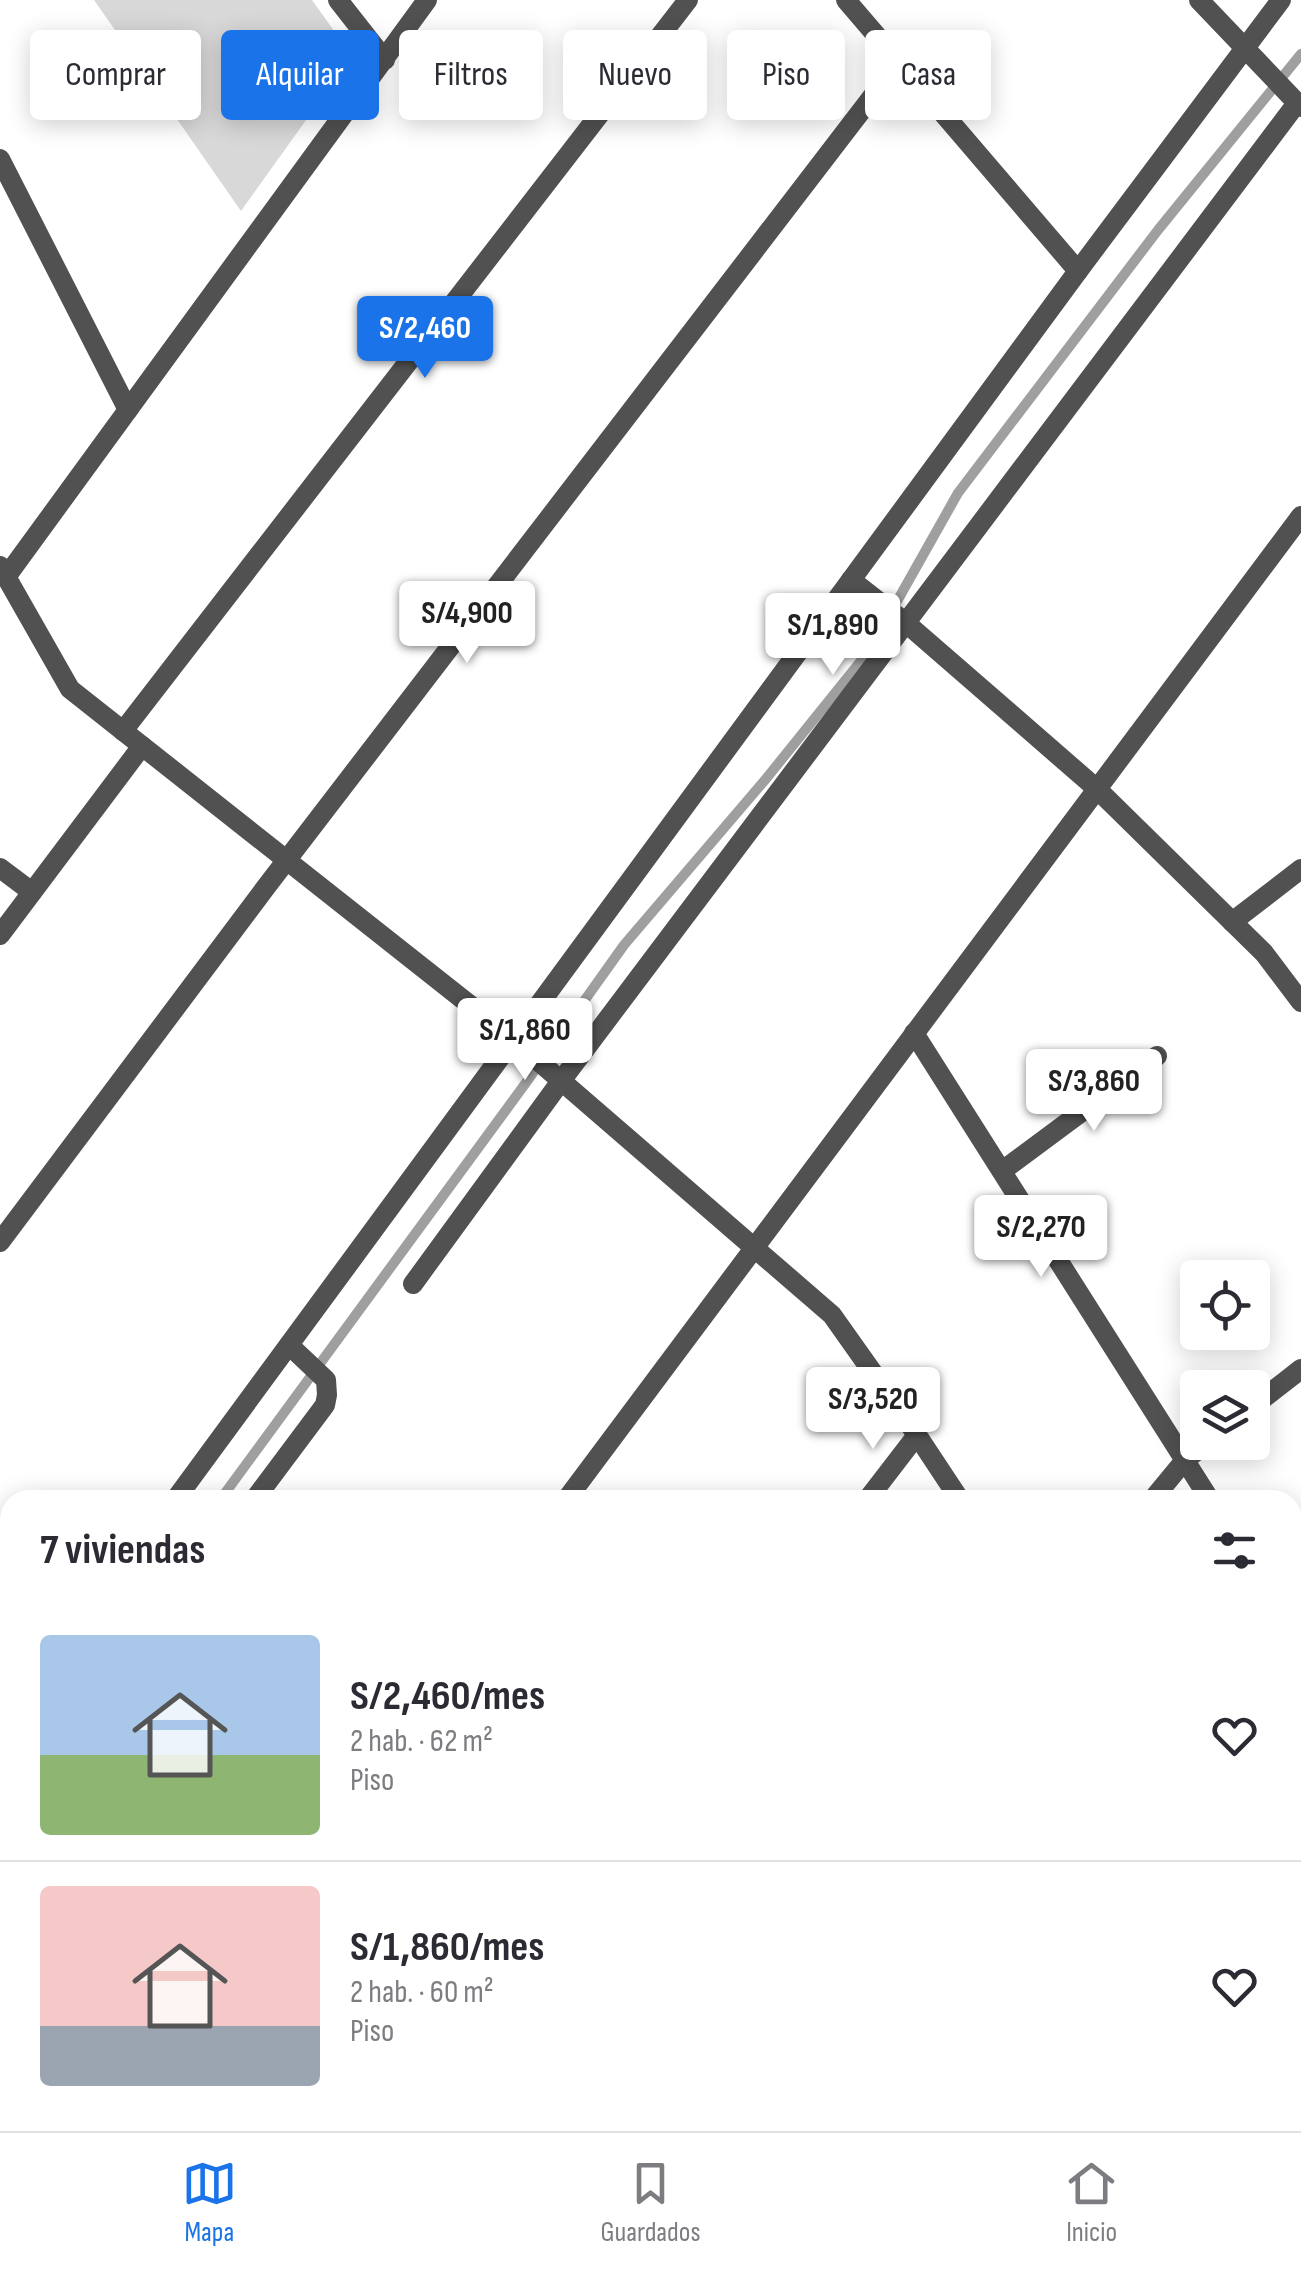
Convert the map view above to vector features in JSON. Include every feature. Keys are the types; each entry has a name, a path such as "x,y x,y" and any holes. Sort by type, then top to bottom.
{"street":[{"path":"338,0 386,60"},
{"path":"427,0 128,410 3,572 70,689 514,1039 832,1315 953,1490"},
{"path":"123,731 688,0"},
{"path":"846,0 871,30"},
{"path":"413,1284 561,1080 1299,105 1199,0"},
{"path":"182,1490 1281,0"},
{"path":"0,1242 287,860 865,106"},
{"path":"947,120 1078,271"},
{"path":"0,159 128,410"},
{"path":"573,1490 1301,516"},
{"path":"851,580 1097,789 1264,953 1301,1002"},
{"path":"0,935 142,746"},
{"path":"0,868 32,892"},
{"path":"1232,922 1301,868"},
{"path":"914,1033 1180,1452"},
{"path":"1002,1171 1157,1056"},
{"path":"261,1490 325,1405 326,1380 288,1345"},
{"path":"1270,1393 1301,1369"},
{"path":"876,1490 917,1435"},
{"path":"1160,1490 1185,1460 1204,1490"}],"shaded area":[{"path":"94,0 312,0 333,30 221,30 221,120 306,120 241,211 178,120 201,120 201,30 115,30"}],"waterway":[{"path":"227,1490 624,945 869,651 958,493 1158,230 1301,54"}]}
